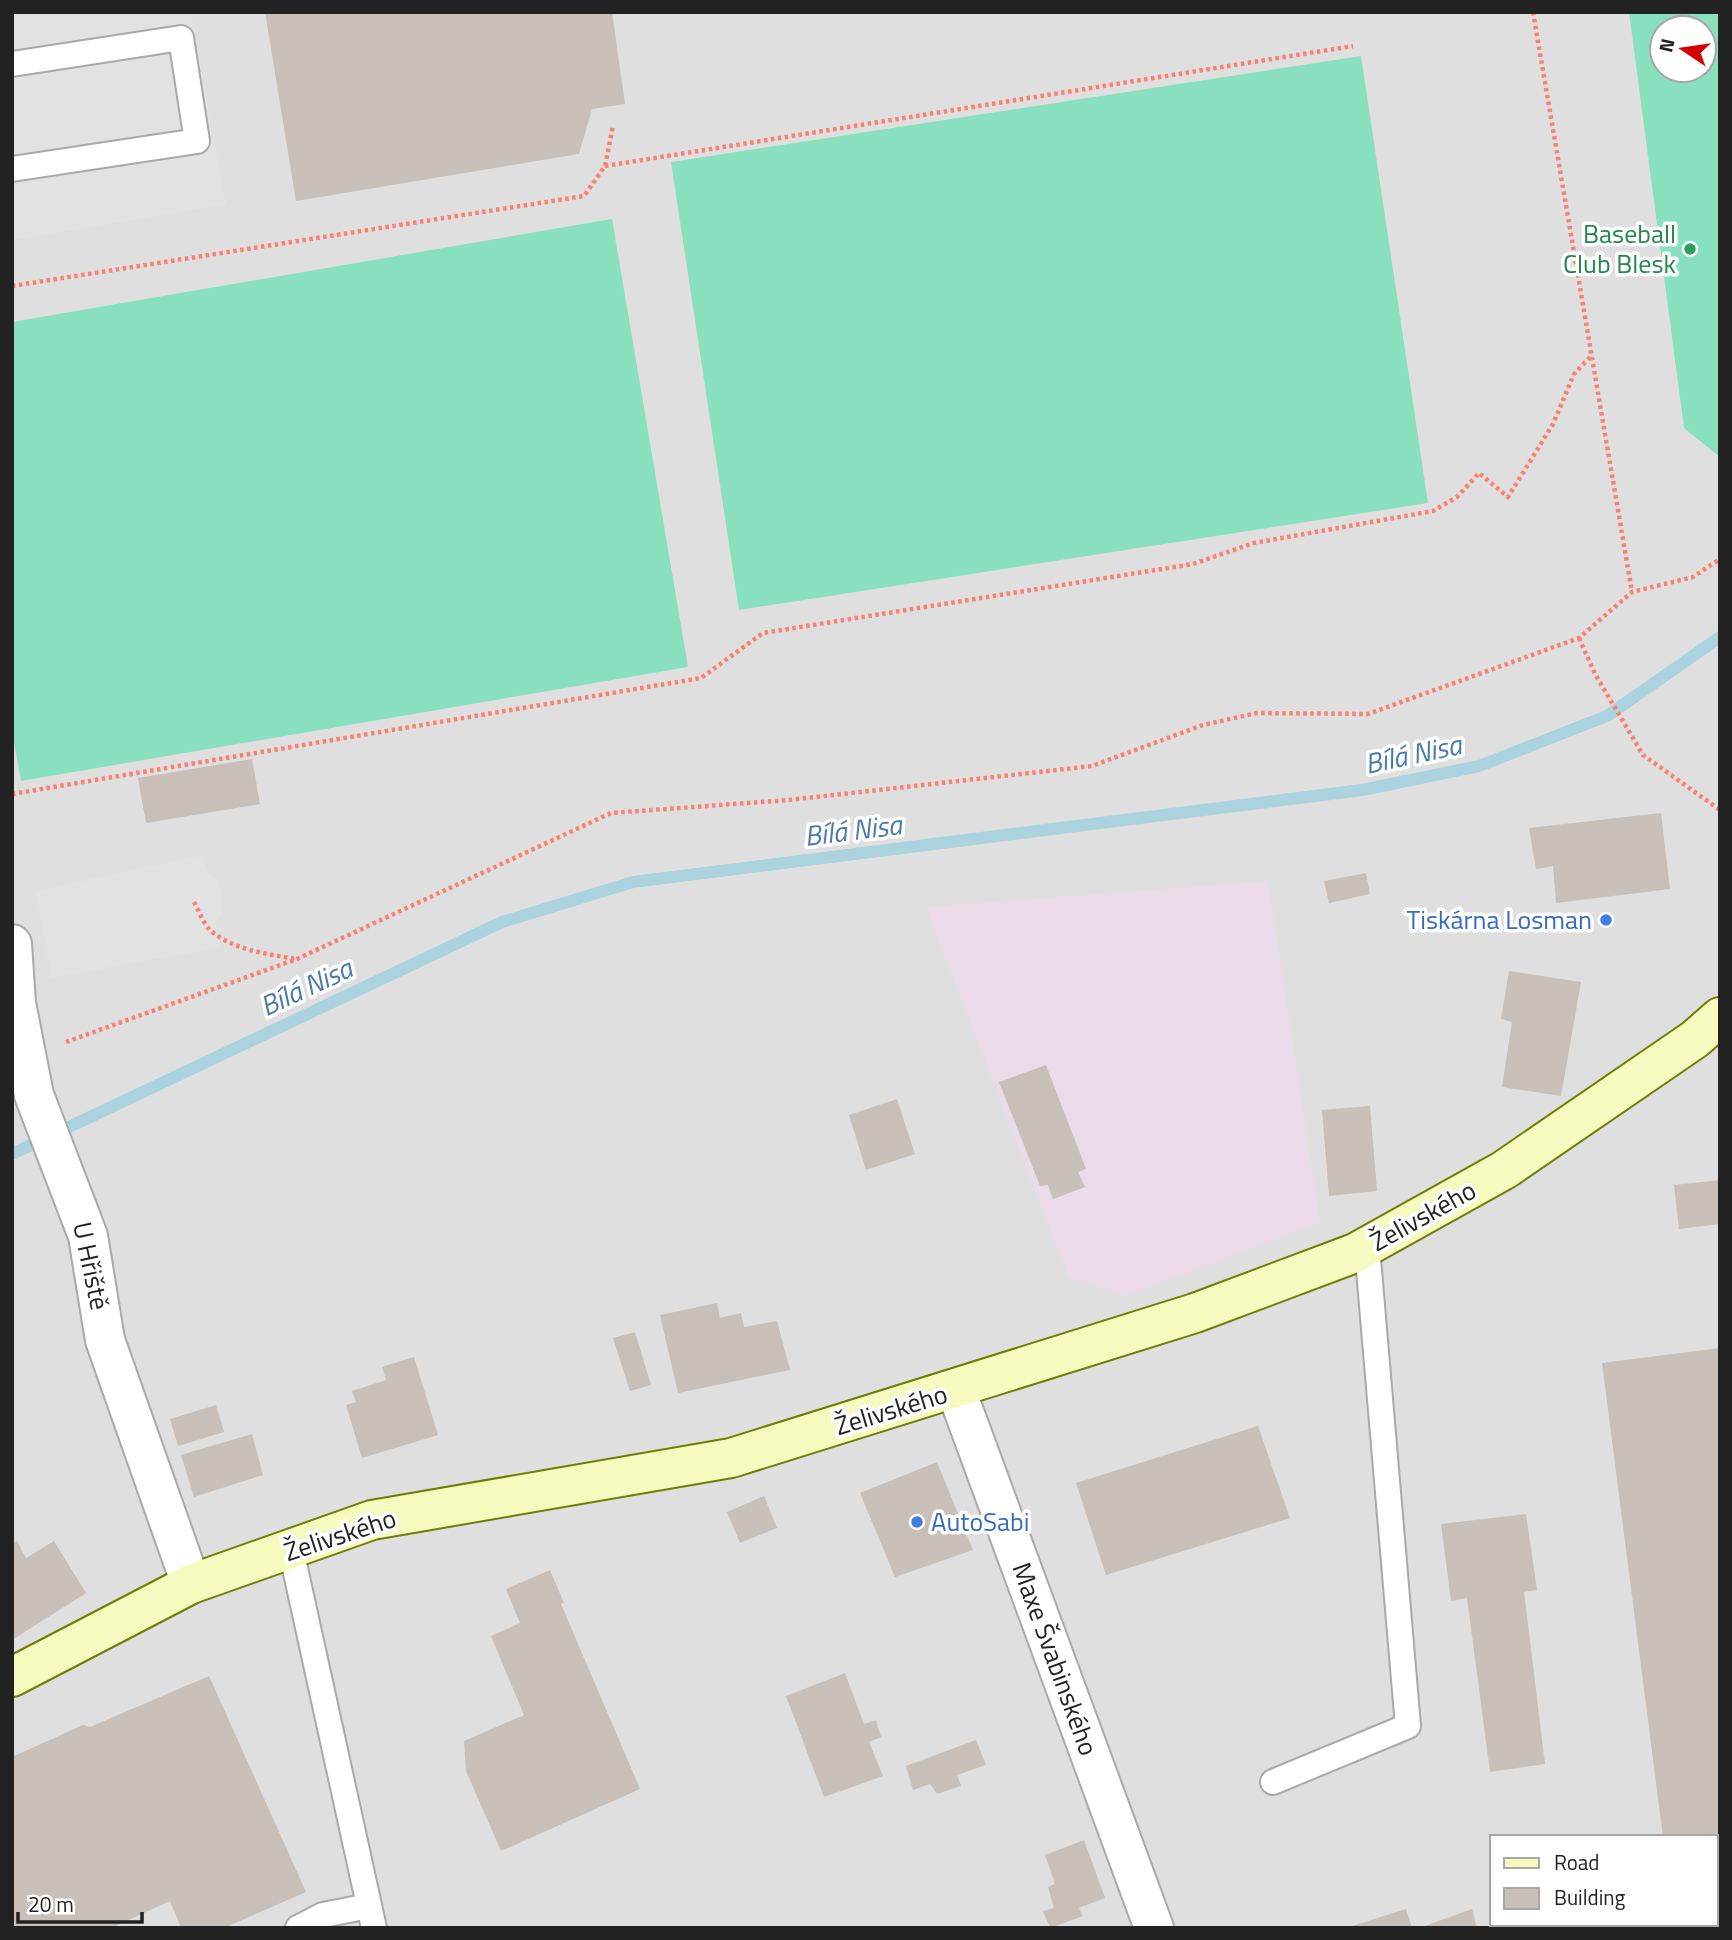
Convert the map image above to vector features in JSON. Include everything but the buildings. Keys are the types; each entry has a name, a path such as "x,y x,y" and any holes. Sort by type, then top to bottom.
{"street":[{"name":"U Hřiště","path":"12,944 16,1003 31,1080 88,1236 106,1340 191,1584"},
{"name":"Želivského","path":"12,1677 191,1584 372,1520 731,1458 956,1390 1195,1313 1367,1247 1504,1170 1695,1038 1720,1017"},
{"name":"Maxe Švabinského","path":"956,1390 1154,1928"}],"lane":[{"path":"12,64 181,38 197,141 12,169"},
{"path":"1273,1782 1408,1726 1367,1247"},
{"path":"291,1550 371,1917 323,1915 298,1928"}],"path":[{"path":"1533,12 1632,592"},
{"path":"606,166 1353,46"},
{"path":"12,286 584,196 606,166 613,126"},
{"path":"12,794 701,678 763,634 1193,564 1254,543 1433,511 1457,498 1479,473 1508,497 1553,424 1574,374 1591,356"},
{"path":"31,1080 53,1046 296,959 611,813 789,800 1092,766 1203,725 1257,713 1368,714 1579,638 1632,592 1692,577 1720,559"},
{"path":"1579,638 1595,674 1643,755 1720,810"},
{"path":"194,902 209,930 253,951 296,959"}],"shaded area":[{"path":"12,12 1720,12 1720,1928 12,1928"},
{"path":"38,12 191,12 226,204 12,240 12,17"},
{"path":"203,855 208,872 219,881 224,912 216,923 220,947 51,978 36,891"},
{"path":"1268,881 1320,1223 1127,1296 1069,1278 926,907"}],"green space":[{"name":"Baseball Club Blesk","path":"1629,12 1720,12 1720,457 1684,428"},
{"path":"1361,56 1428,503 739,610 671,162"},
{"path":"612,219 688,667 21,781 12,732 12,322"}],"waterway":[{"name":"Bílá Nisa","path":"12,1154 502,922 633,882 1362,790 1479,766 1607,716 1720,637"}],"place":[{"name":"Baseball Club Blesk","path":"1690,249"},
{"name":"Tiskárna Losman","path":"1606,920"},
{"name":"AutoSabi","path":"917,1522"}]}
